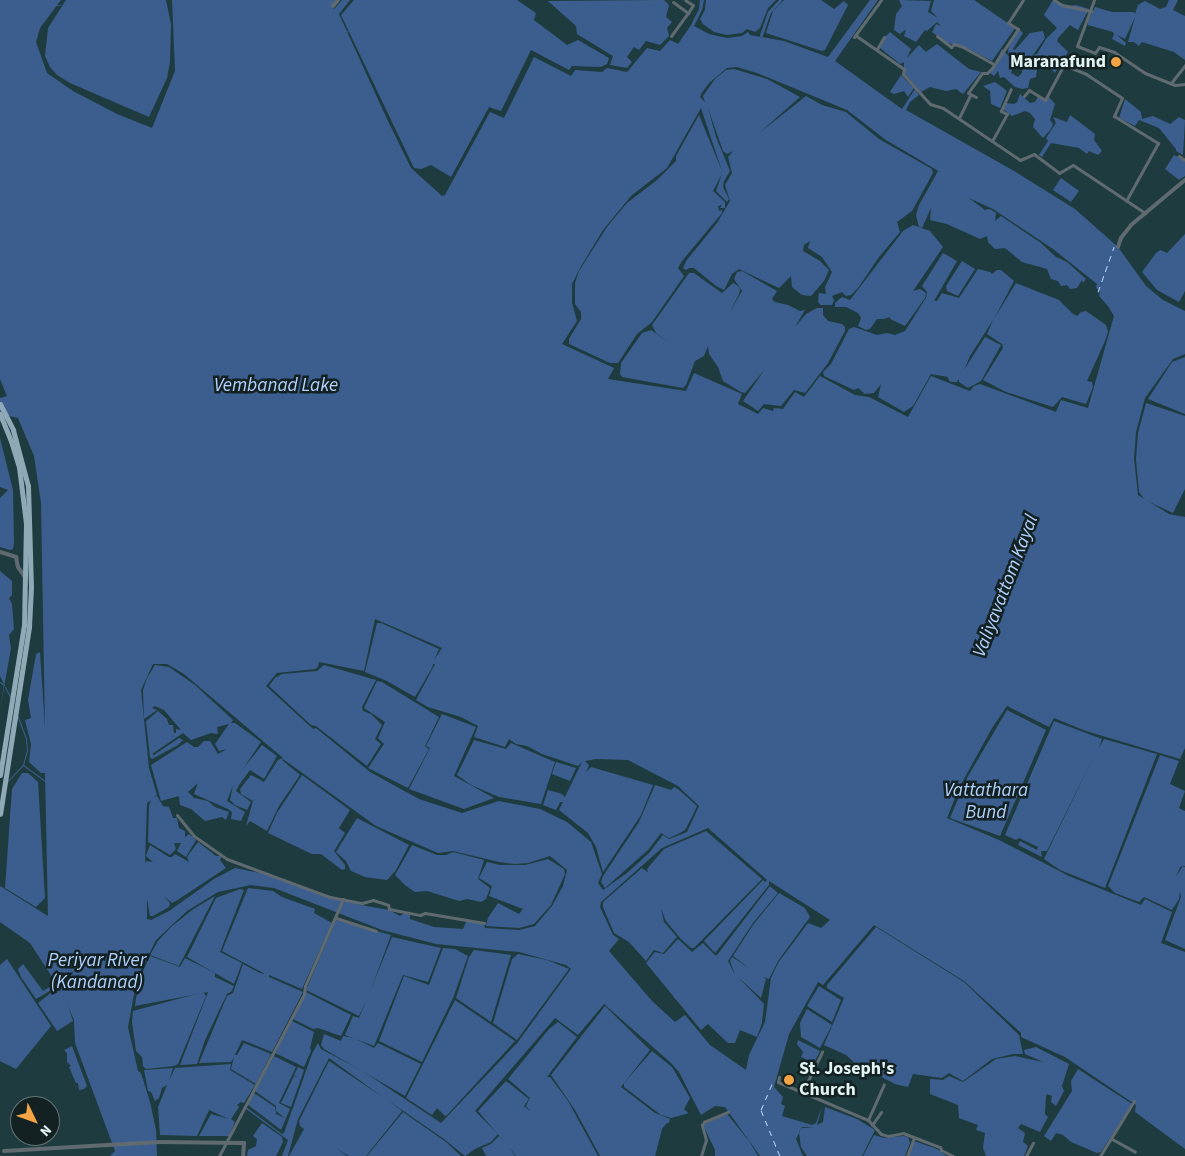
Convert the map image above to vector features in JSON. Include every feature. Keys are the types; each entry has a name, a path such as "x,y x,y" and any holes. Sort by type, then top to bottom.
{"highway":[{"path":"0,404 25,467 30,504 31,587 29,627 16,706 0,775"},
{"path":"0,414 6,420 19,467 25,501 24,625 13,697 0,814"}],"street":[{"path":"333,6 338,0"},
{"path":"671,36 693,5 685,0"},
{"path":"881,0 855,36 878,49 904,69 903,74 930,104 944,108 1020,160 1034,154 1060,173 1073,165 1145,213"},
{"path":"959,118 970,95 968,93 982,73 988,73 1018,29 1008,23 1023,0"},
{"path":"1054,0 1062,4 1091,11"},
{"path":"1094,0 1077,46 1095,53 1099,48 1114,52 1145,72 1171,83 1185,84"},
{"path":"674,2 688,13"},
{"path":"937,36 951,47 954,44 963,47 994,64"},
{"path":"878,49 884,37"},
{"path":"1024,96 1029,90 1045,100 1064,65 1086,74 1122,98 1114,116 1158,143 1126,201"},
{"path":"1171,83 1185,65"},
{"path":"992,141 1007,114 1001,111 1011,89"},
{"path":"970,95 976,98"},
{"path":"1179,156 1185,160"},
{"path":"1118,247 1126,230 1185,180"},
{"path":"0,552 16,558 18,567 25,577"},
{"path":"177,815 194,836 227,859 330,896 362,903 373,900 388,905 389,909 420,916 425,913 484,923"},
{"path":"219,1156 304,994 305,986 344,900"},
{"path":"337,918 376,931"},
{"path":"802,1093 822,1052"},
{"path":"779,1077 778,1082 781,1084 867,1120 881,1134 888,1136 903,1133 940,1147 941,1150 953,1156"},
{"path":"867,1120 884,1084"},
{"path":"867,1120 877,1093"},
{"path":"1100,1156 1134,1102"},
{"path":"701,1156 706,1140 702,1124 728,1112"},
{"path":"872,1125 881,1112"},
{"path":"906,1156 914,1138"},
{"path":"1112,1139 1135,1152"},
{"path":"2,1151 160,1142 244,1143 243,1156"},
{"path":"1026,1156 1033,1143"}],"water":[{"name":"Vembanad Lake","path":"0,0 61,0 40,28 36,42 47,73 73,91 117,114 152,128 175,71 172,0 337,0 332,6 334,9 342,0 350,0 339,14 387,119 411,168 442,196 445,195 490,112 504,118 534,57 571,76 575,70 602,72 607,68 627,72 647,48 660,51 670,40 678,44 699,9 700,0 704,0 702,10 694,26 709,34 727,38 742,36 748,32 750,35 784,41 828,57 870,0 878,0 835,61 902,109 915,89 919,95 910,102 906,110 1014,171 1075,209 1118,247 1146,286 1163,300 1185,311 1185,354 1173,359 1145,398 1136,432 1134,459 1138,495 1169,514 1185,517 1185,748 1180,759 1086,731 1054,718 1049,727 1007,706 992,728 959,788 947,818 999,840 1069,876 1141,905 1145,899 1172,912 1161,943 1185,952 1185,1149 1135,1112 1136,1105 1065,1057 1021,1037 1021,1033 964,981 874,925 823,985 818,982 789,1034 774,1087 783,1097 781,1104 785,1106 782,1116 812,1125 816,1123 822,1107 817,1125 823,1122 825,1107 857,1119 875,1130 862,1156 807,1156 801,1147 799,1133 796,1139 803,1156 760,1156 725,1107 715,1106 701,1115 679,1072 604,1004 578,1035 555,1018 475,1111 498,1134 491,1142 465,1156 389,1101 402,1111 366,1156 349,1156 337,1149 347,1156 289,1156 304,1129 300,1126 299,1121 329,1061 384,1098 329,1058 298,1119 288,1156 282,1156 288,1140 245,1108 282,1134 284,1133 312,1054 318,1043 321,1049 361,1070 441,1123 518,1042 571,969 566,965 519,952 436,944 382,930 274,888 251,885 218,892 187,911 156,940 137,978 128,1027 138,1071 141,1073 150,1102 156,1130 157,1156 110,1156 115,1151 75,1043 74,1020 68,1006 73,1021 57,1031 38,1003 52,992 60,991 58,986 36,999 21,977 18,969 23,964 43,991 56,983 30,943 0,922 0,886 48,916 45,773 41,773 29,762 31,744 25,720 31,718 28,700 36,654 40,652 45,728 41,503 34,456 18,418 0,414 0,398 7,396 0,379","holes":["737,67 757,73 847,110 886,140 938,171 919,205 916,215 919,227 922,228 931,208 930,220 947,224 980,239 987,236 988,242 995,249 1005,248 1022,262 1047,269 1051,279 1058,281 1061,286 1067,285 1070,289 1077,288 1082,280 1083,283 1086,279 1067,262 1056,257 1041,243 1001,216 995,221 996,213 990,209 985,210 969,198 993,209 1053,249 1097,284 1096,288 1100,291 1099,296 1114,316 1088,408 1061,400 1056,412 980,384 974,386 970,391 931,376 908,417 869,397 855,395 820,376 804,397 795,392 783,409 774,408 773,411 763,408 758,414 738,404 742,394 694,373 686,391 608,379 614,368 562,344 577,321 572,303 572,284 580,268 603,230 631,196 667,168 701,108 722,171 699,115 676,156 676,161 657,180 627,203 607,227 579,271 575,283 575,304 581,312 581,319 569,339 569,344 610,363 618,363 637,334 652,322 684,276 678,268 722,213 722,210 719,211 718,206 722,205 720,208 725,208 725,202 713,191 722,174 716,191 727,202 729,199 723,187 730,171 716,137 708,108 723,151 727,154 733,151 728,157 732,173 725,185 730,201 717,223 686,261 683,268 686,270 694,268 716,286 724,290 732,274 739,269 779,288 791,276 792,287 802,295 811,296 824,281 829,270 820,261 803,251 804,245 810,241 808,248 822,257 832,272 825,287 826,294 819,293 818,302 821,305 832,305 834,300 832,296 842,292 846,296 851,295 858,288 879,257 900,232 897,222 912,211 933,173 932,169 879,139 846,112 822,105 806,96 758,134 800,97 767,79 734,69 726,70 715,79 703,96 705,102 700,97 701,94 709,83 727,68","375,619 442,648 434,660 439,649 381,623 377,623 365,672 387,681 415,697 433,664 435,664 416,700 428,707 461,717 478,726 474,737 505,747 509,739 516,744 527,746 542,754 578,766 582,762 565,797 562,794 548,790 543,805 556,810 560,802 563,802 559,810 588,833 596,847 603,872 641,815 653,785 591,767 586,772 589,765 585,761 596,759 628,760 678,786 699,806 687,832 669,839 663,835 649,853 627,873 603,890 598,883 602,874 591,842 567,822 540,809 499,801 462,813 419,799 370,772 316,728 313,729 266,686 277,673 315,669 318,667 319,662 364,671","153,664 167,664 184,674 283,758 278,760 264,782 251,775 240,789 241,794 253,801 246,826 250,821 267,831 279,806 300,775 283,759 376,826 438,853 453,851 515,864 528,863 550,856 567,870 563,886 552,906 535,926 519,930 485,928 484,924 467,920 463,929 434,927 410,919 410,915 405,913 400,916 389,910 361,905 296,886 265,874 235,868 214,879 169,911 151,920 147,919 147,899 150,916 153,916 169,907 170,903 164,896 172,903 226,868 220,860 222,856 216,856 198,842 187,857 189,862 175,854 169,857 150,845 146,856 153,862 146,861 145,864 147,803 151,800 149,806 148,842 170,855 176,849 174,843 181,843 177,851 186,857 196,840 189,834 185,837 185,831 179,828 177,818 173,818 169,807 163,806 157,796 154,797 157,795 149,768 141,690","708,828 767,880 765,882 763,880 704,941 715,953 769,885 769,881 830,920 821,928 808,923 778,963 771,978 765,1022 749,1055 746,1070 710,1045 685,1015 675,1022 652,1001 609,951 619,939 613,935 600,907 601,902 662,848"]},
{"path":"66,0 166,0 171,24 170,62 167,78 149,117 70,83 57,75 50,67 45,56 48,28"},
{"path":"354,0 517,0 536,13 534,20 567,45 578,40 609,58 607,64 601,67 572,66 569,70 531,50 501,111 489,107 451,177 431,165 421,169 414,168 341,15"},
{"path":"664,0 669,5 666,17 672,22 667,28 669,36 660,45 646,41 639,50 634,47 627,57 632,62 627,68 610,65 613,56 577,34 576,26 548,1"},
{"path":"706,0 776,0 768,8 760,28 755,32 747,29 742,33 727,35 714,32 703,24 700,19 705,10"},
{"path":"784,0 821,0 834,9 844,1 848,5 825,50 822,51 766,33 773,11"},
{"path":"899,0 931,1 928,12 938,18 931,11 934,0 974,0 1015,28 992,61 967,48 947,43 932,32 936,24 941,26 937,22 927,31 925,30 916,42 904,36 906,29 900,34 894,30 896,14 902,6"},
{"path":"1053,0 1067,6 1076,5 1089,9 1078,30 1070,25 1058,38 1057,41 1068,52 1055,73 1044,62 1037,69 1036,77 1030,79 1028,88 1022,89 1015,87 1004,77 1000,78 998,71 994,76 990,73 1002,49 1014,62 1010,66 1011,73 1018,77 1022,73 1024,60 1013,59 1008,53 1009,43 1018,28 1023,33 1013,49 1015,50 1030,33 1043,31 1045,38 1033,55 1037,54 1046,39 1057,28 1044,15"},
{"path":"1169,0 1178,0 1173,10 1185,16 1185,60 1174,52 1142,42 1139,46 1134,42 1128,42 1135,17 1125,39 1117,35 1126,43 1125,46 1112,39 1113,32 1088,25 1095,7 1112,12 1134,12 1135,14 1138,5 1145,1 1160,9 1166,7"},
{"path":"890,32 911,49 907,58 919,45 926,52 937,44 969,69 981,72 963,94 956,89 946,91 930,87 921,92 904,73 904,62 900,64 880,48"},
{"path":"901,75 914,88 908,97 904,91 894,94 890,92"},
{"path":"995,82 1007,91 1000,108 991,104 990,91 983,86"},
{"path":"1020,94 1030,103 1035,102 1038,97 1045,101 1049,97 1055,104 1050,120 1053,124 1043,138 1033,127 1035,119 1030,113 1025,111 1012,116 1003,109 1006,103 1014,104 1017,102"},
{"path":"1125,99 1141,112 1142,119 1153,116 1170,124 1179,117 1185,120 1183,155 1176,151 1159,128 1139,120 1135,126 1119,118"},
{"path":"1070,115 1095,134 1094,140 1102,151 1098,155 1089,151 1087,154 1079,148 1051,143 1042,157 1039,155 1048,141 1046,138 1056,123 1053,117 1067,122"},
{"path":"1174,155 1185,160 1185,176 1179,180 1165,169"},
{"path":"1061,178 1079,191 1071,202 1053,190"},
{"path":"913,225 930,231 943,247 913,291 920,289 926,293 925,298 905,326 890,319 890,317 877,319 870,329 866,330 858,326 861,318 858,313 846,307 835,307 835,303 842,297 850,300 903,231"},
{"path":"1185,234 1185,291 1179,302 1157,290 1142,272 1156,253 1160,250 1167,253"},
{"path":"943,253 957,261 934,301 937,301 942,293 959,298 978,269 992,274 997,270 1001,270 1014,281 994,319 1016,283 1059,300 1077,316 1081,312 1086,311 1106,325 1108,332 1105,341 1087,381 1092,382 1093,387 1086,404 1062,397 1053,407 1006,392 983,380 1003,348 1002,344 987,334 993,320 970,356 964,370 985,337 1001,345 981,381 968,388 959,382 959,379 957,382 952,382 949,381 948,377 931,374 913,406 904,412 878,397 881,384 874,393 865,394 858,388 854,390 824,376 823,372 831,364 849,329 854,327 877,335 887,333 895,335 905,331 926,298 927,292 922,286"},
{"path":"962,261 975,269 958,296 947,291 946,286"},
{"path":"742,271 777,291 772,299 775,302 788,305 800,311 805,310 795,327 806,314 817,308 823,308 823,315 828,321 842,324 845,327 845,331 828,363 805,393 794,390 781,406 764,404 758,411 743,401 765,369 745,393 741,392 723,381 718,367 709,354 708,346 704,356 695,361 686,385 683,388 622,377 620,374 621,363 642,333 651,330 671,344 656,333 652,325 689,273 694,273 722,293 733,283 738,286 740,289 739,294 730,312 742,291 734,279 737,272"},
{"path":"1185,357 1185,414 1148,399 1172,362"},
{"path":"1146,403 1185,416 1185,489 1173,513 1145,500 1139,492 1136,459 1138,433"},
{"path":"0,438 13,490 14,543 13,549 10,550 0,547 0,498 8,490 0,487"},
{"path":"0,571 12,581 12,595 9,598 12,604 14,629 9,635 11,648 0,710 4,684 0,676"},
{"path":"155,665 169,667 195,685 233,720 231,723 235,723 261,742 243,769 262,745 277,756 264,779 250,770 239,785 236,791 251,802 247,810 235,805 230,800 233,785 227,801 245,812 241,821 231,819 232,812 228,809 194,794 198,783 188,792 194,798 208,801 215,807 229,812 226,820 222,817 205,821 191,809 180,805 179,796 161,801 151,765 187,742 194,747 198,747 204,741 210,741 218,754 227,749 219,751 215,744 229,724 217,727 218,734 211,733 191,740 183,733 152,754 154,755 179,738 183,740 178,745 152,759 150,757 146,721 158,711 167,719 169,725 173,725 174,733 176,733 176,729 181,730 164,710 155,706 152,708 157,710 144,719 143,690 147,678"},
{"path":"324,665 376,680 362,707 363,711 371,714 382,725 375,739 381,744 367,766 316,726 311,725 269,686 275,678 282,674 317,671"},
{"path":"377,681 382,682 439,717 425,746 429,749 408,788 368,768 384,744 378,738 385,722 364,708"},
{"name":"Vattathara Bund","path":"1007,710 1046,730 1000,836 950,818 967,778"},
{"path":"442,714 476,727 454,776 494,798 464,809 409,789 430,748 426,746"},
{"path":"1054,721 1102,739 1099,748 1104,739 1157,754 1105,888 1060,870 1044,859 1097,750 1047,851 1041,851 1042,857 1018,845 1020,841 1037,850 1038,847 1019,838 1016,840 1005,835"},
{"path":"474,740 506,749 511,743 555,762 541,804 499,797 471,785 457,775"},
{"path":"1160,755 1179,761 1170,784 1185,791 1179,808 1185,811 1185,866 1180,867 1176,877 1182,867 1185,867 1185,949 1165,940 1181,897 1180,891 1179,899 1172,910 1144,897 1139,902 1115,893 1108,886"},
{"path":"556,762 576,768 570,781 552,774"},
{"path":"22,773 28,773 38,782 45,898 36,907 5,888 12,789"},
{"path":"302,775 350,810 339,828 345,833 334,851 345,865 345,869 342,870 321,854 312,854 268,833 277,813"},
{"path":"655,785 671,790 674,787 678,789 697,806 692,817 685,830 678,834 669,838 661,833 649,849 605,888 601,882 603,876 639,822"},
{"path":"357,818 409,845 396,870 387,880 365,877 351,871 346,861 336,852"},
{"path":"706,831 762,879 694,948 691,948 681,939 666,921 661,909 664,922 677,937 663,953 654,950 646,961 629,942 614,933 603,907 603,902 642,868 649,873 647,869 664,849"},
{"path":"412,845 437,855 446,855 453,852 484,860 478,879 490,888 486,899 481,902 467,899 459,901 427,891 415,892 406,886 395,875"},
{"path":"548,859 564,869 565,874 551,905 534,924 519,928 486,926 488,918 498,903 519,914 523,909 489,896 492,886 479,878 487,862 500,865 525,865"},
{"path":"770,886 778,893 753,923 728,961 735,975 730,961 732,957 749,968 733,956 753,925 779,893 805,908 810,917 778,961 769,979 763,977 766,979 761,998 738,977 764,1004 762,1023 757,1037 740,1030 735,1043 728,1043 708,1024 701,1030 646,963 655,952 664,954 678,939 692,952 703,943 717,955"},
{"path":"248,888 273,891 282,897 315,909 314,913 332,923 302,989 269,975 269,977 303,992 272,1052 242,1040 235,1055 237,1055 244,1043 271,1054 256,1084 231,1069 234,1057 231,1062 199,1063 227,996 233,993 243,964 265,974 222,951"},
{"path":"240,889 244,890 220,952 242,963 234,984 187,957 216,898"},
{"path":"215,896 179,966 150,955 158,941 171,927 192,910"},
{"path":"336,920 391,935 370,992 392,937 441,948 428,982 403,975 374,1046 345,1035 353,1016 359,1018 366,1001 359,1016 306,990"},
{"path":"876,927 964,982 1019,1035 1023,1054 1013,1054 992,1059 963,1081 949,1073 942,1078 913,1074 908,1087 895,1084 870,1071 861,1069 857,1075 852,1074 845,1067 846,1065 854,1067 856,1064 846,1055 824,1045 844,998 827,988 827,985"},
{"path":"443,948 455,949 468,956 453,998 422,1062 379,1041 404,976 429,985"},
{"path":"474,950 511,955 491,1022 456,998 469,957"},
{"path":"518,954 547,960 569,969 517,1040 493,1023 512,959"},
{"path":"150,956 180,967 185,958 215,973 215,977 234,986 231,992 227,994 205,1040 197,1064 180,1065 208,992 135,1006 139,980"},
{"path":"7,959 51,1026 16,1069 0,1061 0,965"},
{"path":"819,986 841,1000 832,1022 807,1006"},
{"path":"306,992 351,1015 341,1036 318,1028 313,1029 293,1019"},
{"path":"204,993 206,996 178,1064 146,1069 143,1066 142,1057 136,1051 132,1022 133,1011"},
{"path":"455,1000 515,1041 447,1115 445,1116 437,1108 432,1115 406,1098"},
{"path":"605,1006 650,1050 621,1087 655,1113 670,1119 669,1123 662,1129 655,1156 600,1156 575,1110 551,1075"},
{"path":"807,1009 832,1025 820,1048 801,1037 800,1023"},
{"path":"292,1021 314,1032 311,1051 304,1067 275,1053"},
{"path":"558,1022 577,1037 547,1077 550,1077 568,1101 598,1156 516,1156 509,1147 515,1156 486,1156 482,1148 491,1144 499,1136 507,1145 478,1111 506,1081 529,1099 524,1106 530,1111 526,1106 530,1098 508,1079 549,1029"},
{"path":"324,1034 341,1041 343,1036 354,1038 374,1048 378,1043 421,1064 405,1096 324,1049 321,1045"},
{"path":"798,1040 820,1051 814,1063 801,1057 803,1052 797,1044"},
{"path":"72,1046 87,1086 84,1089 79,1090 78,1083 76,1083 69,1067 71,1066 67,1062 67,1053 64,1050"},
{"path":"1036,1047 1069,1064 1062,1086 1064,1091 1056,1106 1051,1102 1052,1096 1047,1094 1045,1114 1048,1117 1040,1132 1021,1124 1018,1128 1025,1133 1023,1142 1028,1146 1024,1156 986,1156 983,1148 985,1133 976,1130 978,1125 959,1118 958,1105 930,1094 930,1079 943,1080 949,1076 963,1082 996,1059 1015,1056 1043,1062 1025,1054 1024,1050"},
{"path":"652,1051 672,1067 690,1098 684,1109 688,1113 671,1118 661,1115 624,1087 624,1083"},
{"path":"274,1056 296,1067 279,1103 290,1109 281,1130 247,1104 254,1093 275,1107 276,1114 285,1118 276,1111 276,1106 255,1091"},
{"path":"231,1064 230,1070 255,1085 244,1103 241,1102 237,1105 239,1107 231,1119 235,1122 229,1136 199,1136 211,1114 229,1119 209,1110 197,1136 160,1135 158,1107 167,1085 162,1088 159,1098 155,1101 151,1092 148,1091 144,1070 173,1068 169,1081 175,1068"},
{"path":"298,1067 304,1070 291,1107 281,1103 294,1076 298,1077 294,1075"},
{"path":"1078,1069 1132,1104 1101,1152 1097,1153 1071,1142 1063,1135 1056,1133 1051,1141 1044,1136 1072,1091 1071,1081"},
{"path":"403,1112 446,1142 461,1156 367,1156"},
{"path":"727,1114 749,1141 758,1156 715,1156 715,1150 703,1125"},
{"path":"262,1123 282,1137 283,1142 276,1156 247,1156 248,1150 256,1146 257,1139 253,1136"},
{"path":"874,1135 884,1138 908,1137 910,1143 905,1156 863,1156"},
{"path":"914,1141 937,1149 947,1156 907,1156"}],"waterway":[{"path":"761,35 769,12 780,0"},
{"path":"0,682 4,685"},
{"path":"5,687 10,697"},
{"path":"17,715 26,739 27,750 23,765"},
{"path":"7,782 23,765 46,782"}],"ferry route":[{"path":"1098,292 1114,247"},
{"path":"772,1084 761,1110 780,1156"}],"place":[{"name":"Maranafund","path":"1116,62"},
{"name":"St. Joseph's Church","path":"789,1080"}],"water label":[{"name":"Valiyavattom Kayal","path":"1006,586"},
{"name":"Periyar River (Kandanad)","path":"97,972"}]}
